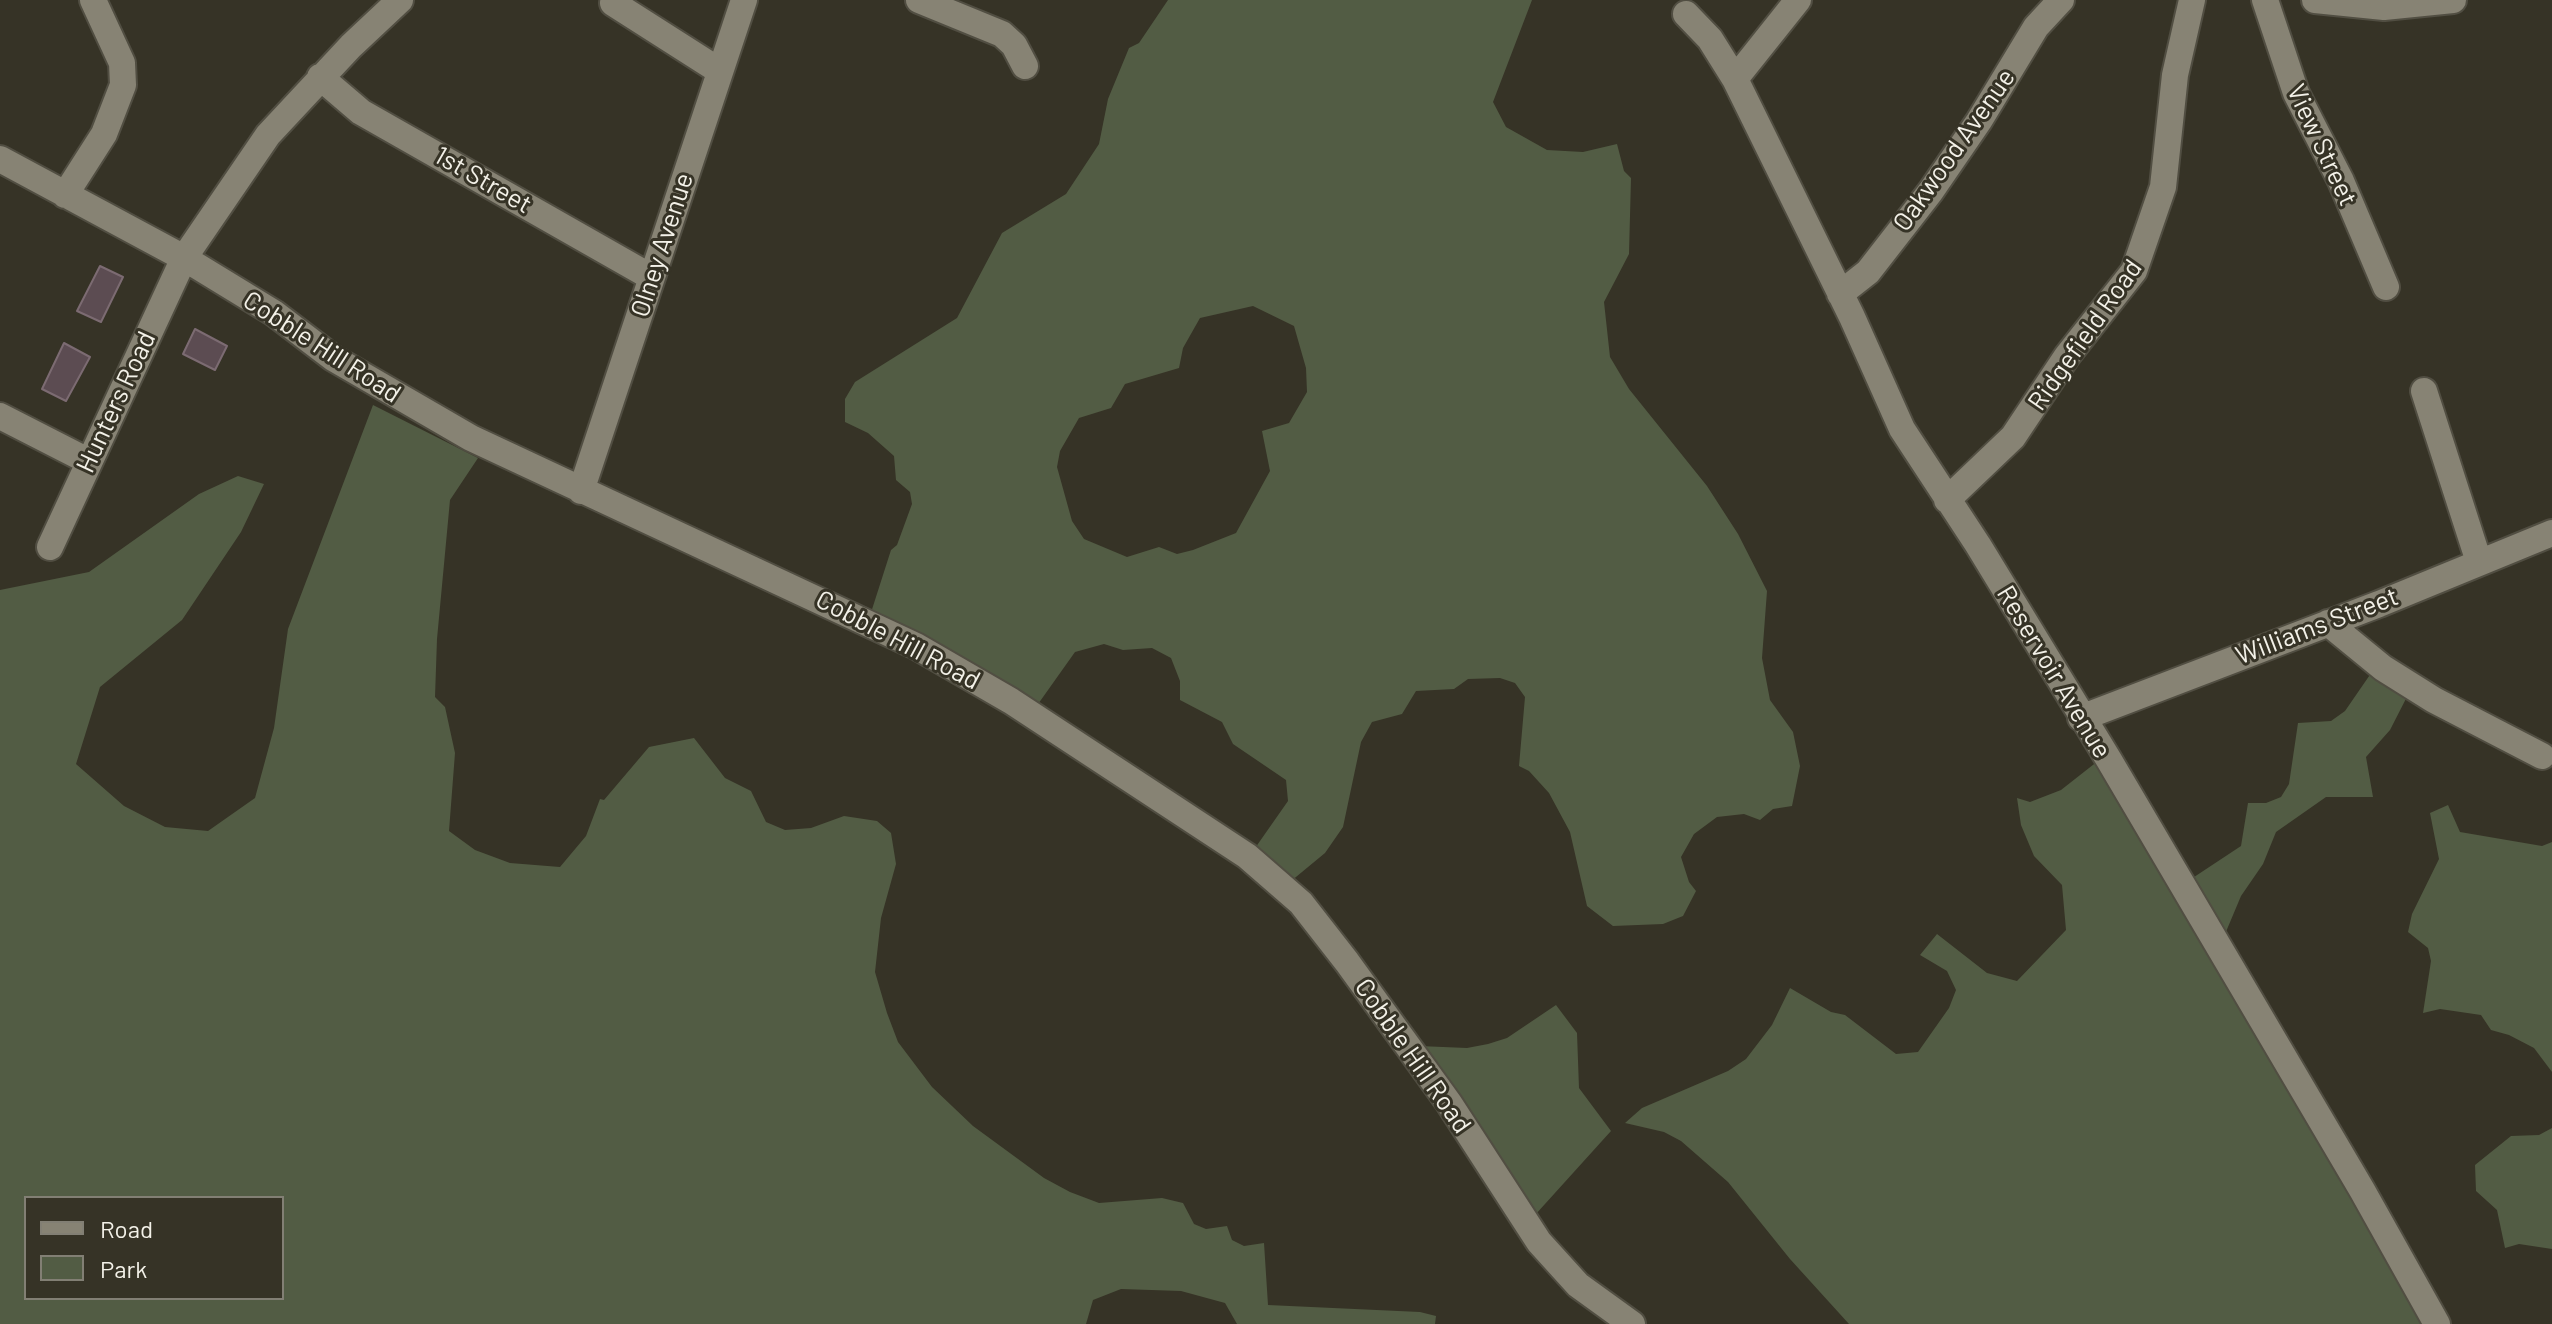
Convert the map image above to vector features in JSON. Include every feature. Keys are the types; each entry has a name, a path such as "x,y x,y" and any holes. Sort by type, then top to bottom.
{"street":[{"path":"65,195 104,134 123,85 122,63 93,0"},
{"name":"Hunters Road","path":"50,547 184,258 268,135 320,77 400,0"},
{"name":"Olney Avenue","path":"581,491 718,70 744,0"},
{"path":"919,0 1002,34 1014,45 1025,66"},
{"path":"1735,79 1798,0"},
{"name":"Oakwood Avenue","path":"1840,294 1868,272 1931,191 1979,121 2036,27 2061,0"},
{"name":"Ridgefield Road","path":"1947,500 2013,437 2084,332 2134,271 2163,187 2175,75 2192,0"},
{"name":"View Street","path":"2265,0 2296,93 2341,181 2386,287"},
{"path":"2315,0 2384,7 2453,0"},
{"path":"613,3 718,70"},
{"name":"Reservoir Avenue","path":"1686,14 1710,39 1735,79 1902,429 1978,545 2362,1190 2437,1324"},
{"name":"1st Street","path":"320,77 361,112 651,277"},
{"name":"Cobble Hill Road","path":"0,159 184,258 274,313 333,358 423,412 581,491 827,601 916,646 1011,701 1247,856 1301,903 1347,962 1449,1103 1539,1242 1578,1285 1632,1324"},
{"path":"2424,391 2479,562"},
{"path":"0,416 88,461"},
{"name":"Williams Street","path":"2081,718 2552,533"},
{"path":"2328,623 2396,676 2542,756"}],"green space":[{"path":"1168,0 1532,0 1493,102 1506,127 1547,150 1583,152 1617,144 1624,171 1631,178 1629,254 1604,302 1610,357 1629,389 1707,486 1738,534 1767,591 1762,658 1770,700 1793,732 1800,766 1792,806 1773,809 1760,820 1744,814 1717,817 1694,834 1681,857 1689,882 1696,891 1683,916 1663,924 1613,926 1587,906 1570,832 1549,793 1529,771 1519,766 1525,697 1515,683 1500,678 1468,679 1454,689 1416,691 1402,714 1372,722 1361,742 1343,827 1325,853 1279,891 1246,861 1288,801 1286,780 1233,744 1222,722 1180,700 1180,681 1171,658 1152,648 1123,650 1104,644 1075,652 1031,714 867,625 891,550 897,545 912,504 910,492 896,480 894,456 868,433 845,422 845,399 855,382 957,318 1002,233 1066,194 1099,144 1108,99 1129,48 1139,43","holes":["1253,306 1294,326 1306,368 1307,392 1289,423 1262,431 1270,471 1236,533 1177,554 1159,547 1127,557 1084,539 1072,521 1057,467 1060,451 1079,418 1111,408 1125,384 1179,368 1183,348 1200,318"]},
{"path":"373,405 478,458 450,500 437,639 435,697 445,707 455,753 449,831 475,850 510,863 560,867 586,836 600,799 604,800 649,747 694,738 725,778 751,791 766,822 785,830 811,828 844,816 877,821 891,833 896,864 881,918 875,972 887,1013 898,1042 932,1087 973,1126 1044,1178 1070,1192 1099,1203 1162,1198 1183,1203 1194,1224 1206,1229 1227,1226 1232,1240 1244,1246 1264,1243 1268,1305 1420,1312 1436,1316 1435,1324 1237,1324 1225,1303 1181,1291 1121,1289 1093,1300 1086,1324 0,1324 0,590 89,572 199,494 238,476 264,484 241,532 182,620 100,687 76,764 124,806 165,827 208,831 255,798 274,728 288,629"},
{"path":"2376,666 2413,685 2390,730 2366,757 2373,797 2326,797 2276,832 2263,864 2241,896 2220,946 2439,1324 1849,1324 1790,1259 1728,1182 1681,1141 1664,1132 1625,1123 1642,1108 1728,1071 1746,1059 1772,1025 1790,988 1831,1012 1845,1015 1896,1054 1918,1052 1949,1008 1956,990 1947,971 1920,955 1937,934 1987,973 2017,981 2066,930 2062,885 2034,856 2021,825 2017,798 2030,802 2061,790 2103,757 2185,883 2241,846 2248,803 2266,803 2281,797 2289,784 2298,723 2331,721 2345,711"},
{"path":"2448,805 2460,832 2542,846 2552,842 2552,1072 2534,1048 2491,1030 2481,1015 2440,1009 2423,1013 2431,961 2428,948 2408,932 2412,914 2439,859 2430,813"},
{"path":"1556,1005 1577,1033 1579,1088 1611,1131 1526,1225 1419,1046 1467,1048 1488,1044 1507,1038"},
{"path":"2552,1128 2552,1249 2519,1244 2505,1248 2497,1210 2476,1191 2475,1165 2511,1136 2539,1135"}],"building":[{"path":"100,266 123,277 101,322 77,311"},
{"path":"195,329 227,346 215,370 183,354"},
{"path":"64,343 90,357 66,401 42,389"}]}
